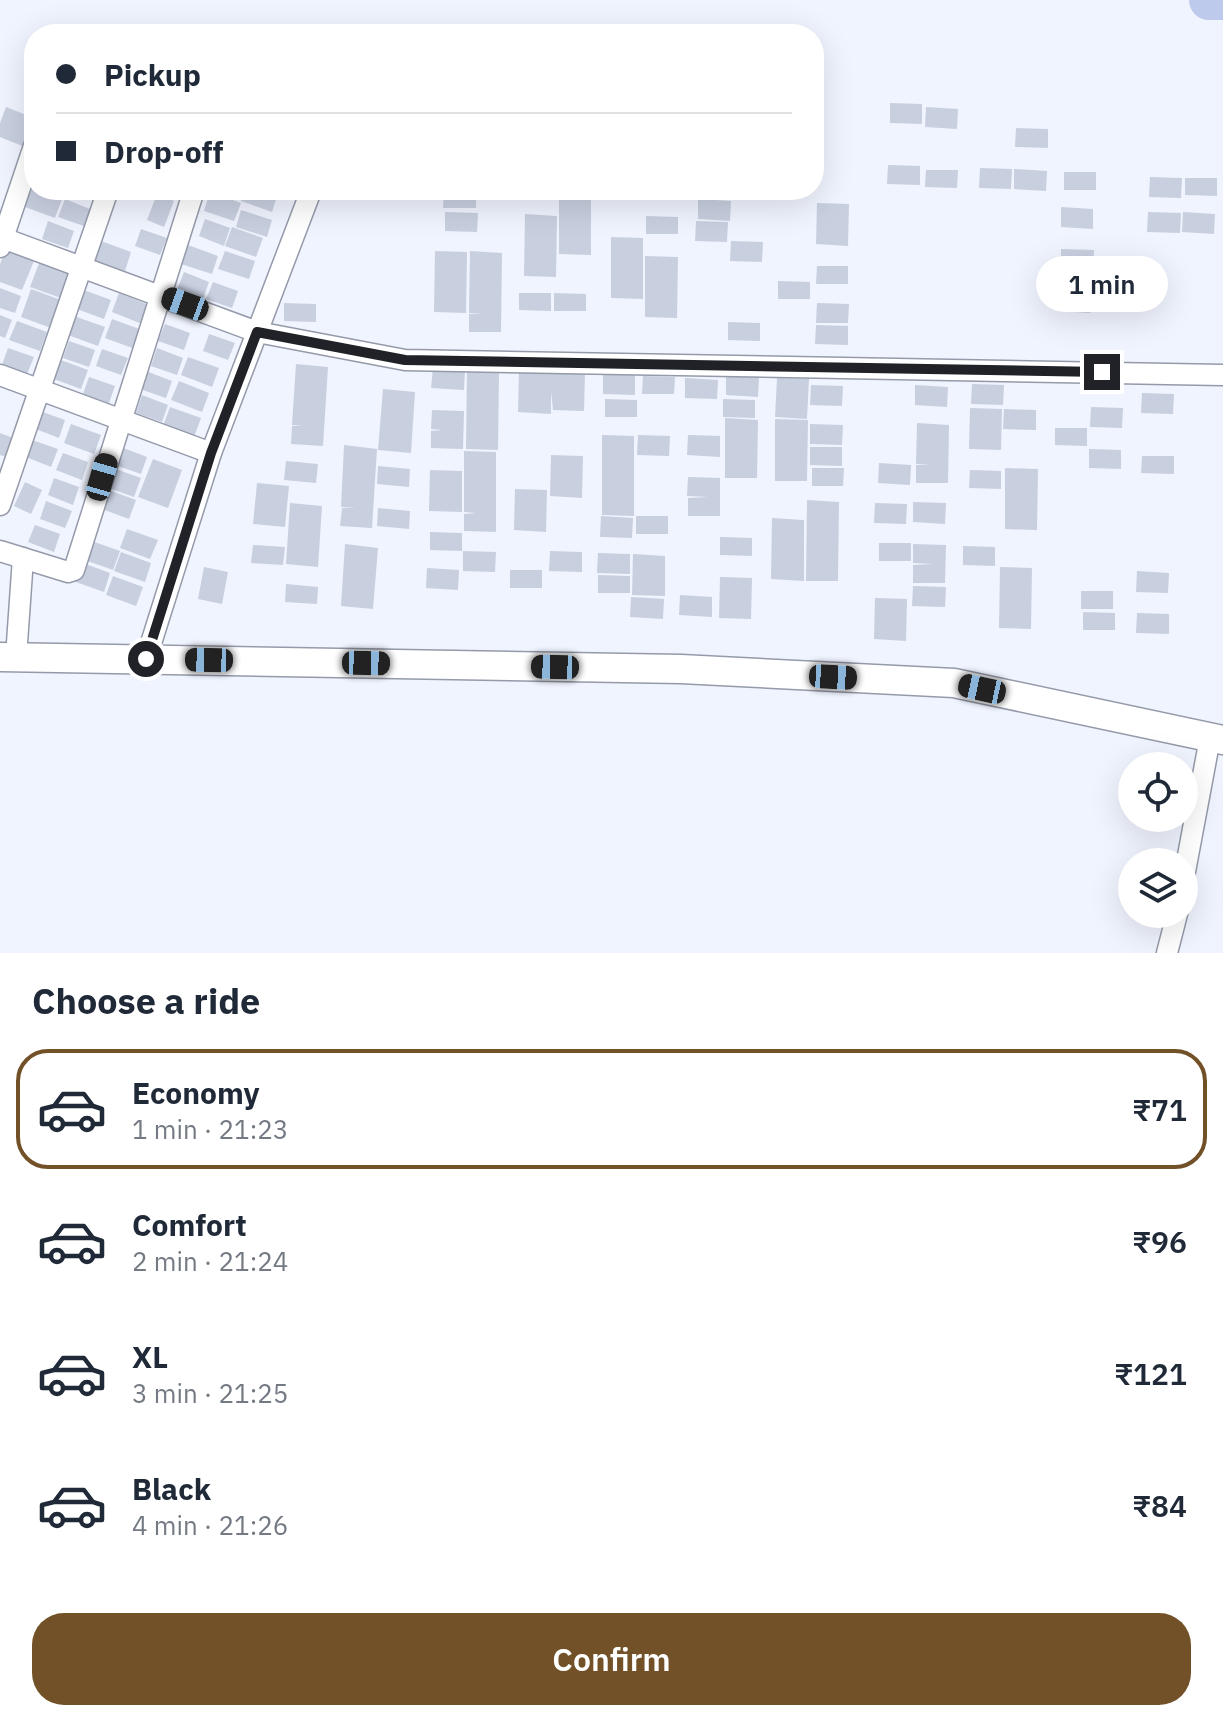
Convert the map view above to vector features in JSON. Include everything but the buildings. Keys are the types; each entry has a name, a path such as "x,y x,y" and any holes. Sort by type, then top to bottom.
{"street":[{"path":"24,175 1,241 83,265 257,332 405,360 1223,375"},
{"path":"0,505 105,200"},
{"path":"0,551 68,572 74,570 191,200"},
{"path":"146,659 211,453 307,200"},
{"path":"0,375 211,453"},
{"path":"23,558 8,657 681,669 954,683 1216,739 1191,848"},
{"path":"1167,953 1173,928"}],"waterway":[{"path":"1209,0 1223,0"}],"route":[{"path":"146,659 211,453 257,332 405,360 1102,372"}]}
